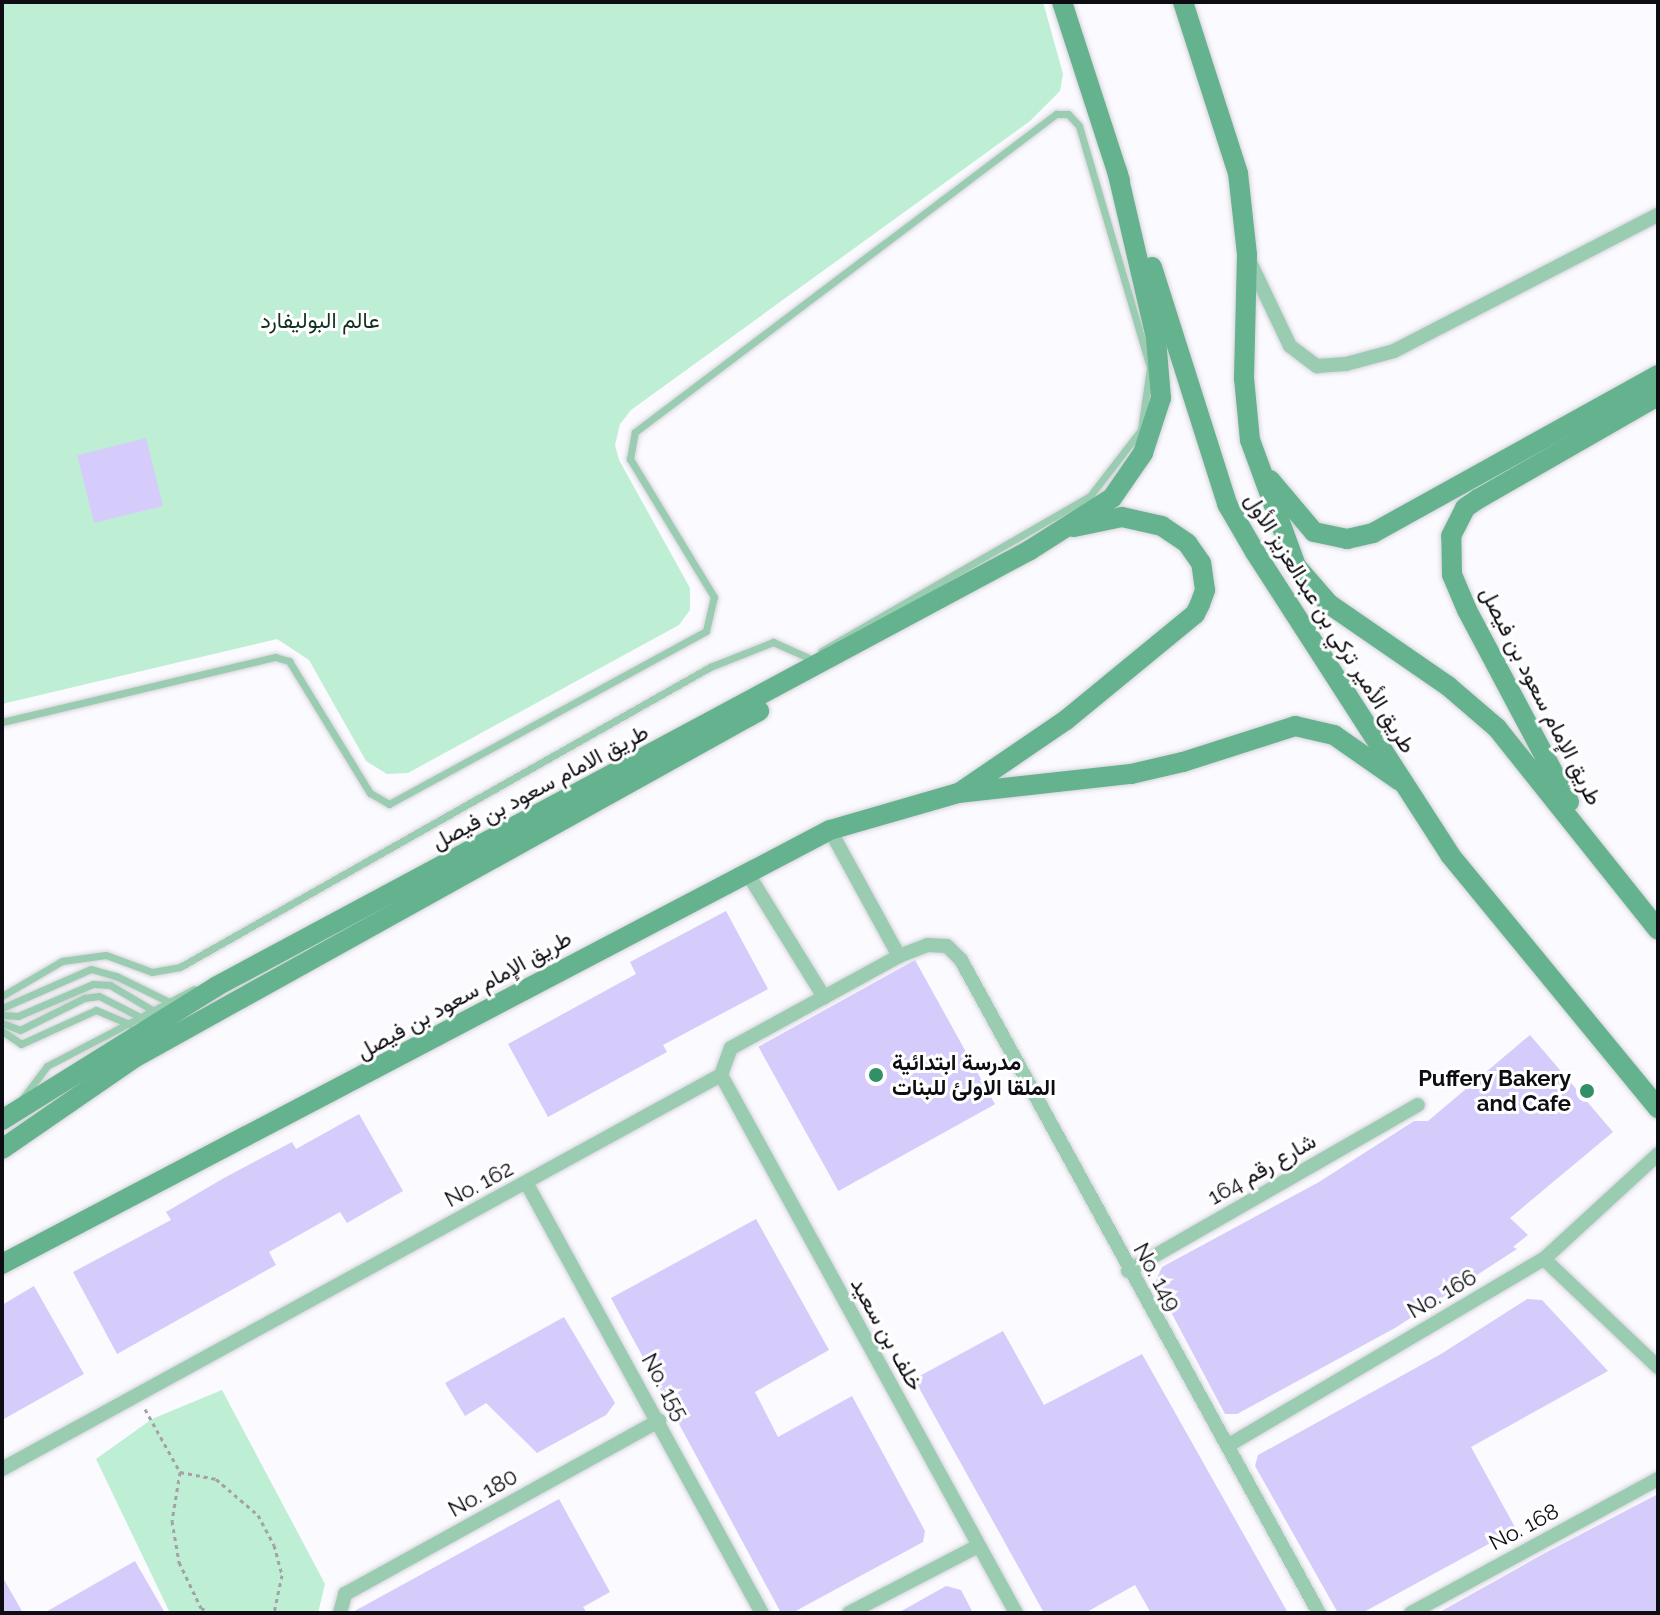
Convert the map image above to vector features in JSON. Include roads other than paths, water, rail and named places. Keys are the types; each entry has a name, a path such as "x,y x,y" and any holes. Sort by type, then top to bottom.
{"main road":[{"name":"طريق الأمير تركي بن عبدالعزيز الأول","path":"1062,2 1117,171 1165,304 1227,504 1400,781 1502,921 1658,1108"},
{"name":"طريق الأمير تركي بن عبدالعزيز الأول","path":"1183,2 1238,173 1247,255 1244,378 1250,440 1296,566 1329,604 1474,707 1591,845 1658,930"},
{"path":"1066,528 1112,498 1129,477 1149,440 1161,398 1156,338 1117,171"},
{"path":"1250,440 1275,490 1298,519 1314,532 1347,539 1418,510 1658,375"},
{"name":"طريق الإمام سعود بن فيصل","path":"1591,845 1467,610 1452,575 1451,536 1465,508 1478,499 1658,396"},
{"path":"958,793 1066,720 1189,619 1200,604 1205,590 1201,563 1187,543 1162,526 1122,517 1066,528"},
{"name":"طريق الامام سعود بن فيصل","path":"8,1116 40,1093 240,970 833,656 1066,528"},
{"path":"2,1149 134,1058 707,742 791,691 833,656"},
{"path":"958,793 1131,774 1295,726 1334,735 1400,781"},
{"name":"طريق الإمام سعود بن فيصل","path":"2,1264 830,830 958,793"}],"street":[{"path":"1247,255 1290,346 1317,366 1346,364 1394,351 1658,215"},
{"path":"830,830 899,956"},
{"path":"748,874 824,997"},
{"name":"No. 162","path":"2,1469 721,1075 731,1048 899,956 927,945 947,946 961,960"},
{"name":"No. 149","path":"961,960 1128,1271 1229,1445 1319,1613"},
{"name":"خلف بن سعيد","path":"721,1075 1016,1613"},
{"name":"شارع رقم 164","path":"1128,1271 1418,1105"},
{"name":"No. 166","path":"1229,1445 1544,1259 1658,1154"},
{"name":"No. 155","path":"527,1184 762,1613"},
{"path":"1544,1259 1658,1367"},
{"name":"No. 180","path":"340,1613 345,1594 659,1421"},
{"name":"No. 168","path":"1411,1613 1658,1479"},
{"path":"849,1613 978,1546"}],"lane":[{"path":"2,722 275,657 289,661 370,793 389,804 706,631 714,597 630,459 635,432 1056,114 1068,114 1079,126 1150,368 1141,430 1090,496 809,658 240,970 169,1002 47,1066 8,1116"},
{"path":"2,996 62,961 106,955 152,972 180,967 710,667 773,642 809,658"},
{"path":"2,1008 91,969 169,1002"},
{"path":"2,1015 18,1016 93,984 110,985 154,1011"},
{"path":"2,1023 20,1030 84,998 99,996 142,1018"},
{"path":"2,1031 21,1044 96,1010 129,1024"}],"place":[{"name":"مدرسة ابتدائية الملقا الاولئ للبنات","path":"876,1075"},
{"name":"Puffery Bakery and Cafe","path":"1587,1091"}],"park label":[{"name":"عالم البوليفارد","path":"320,321"}]}
